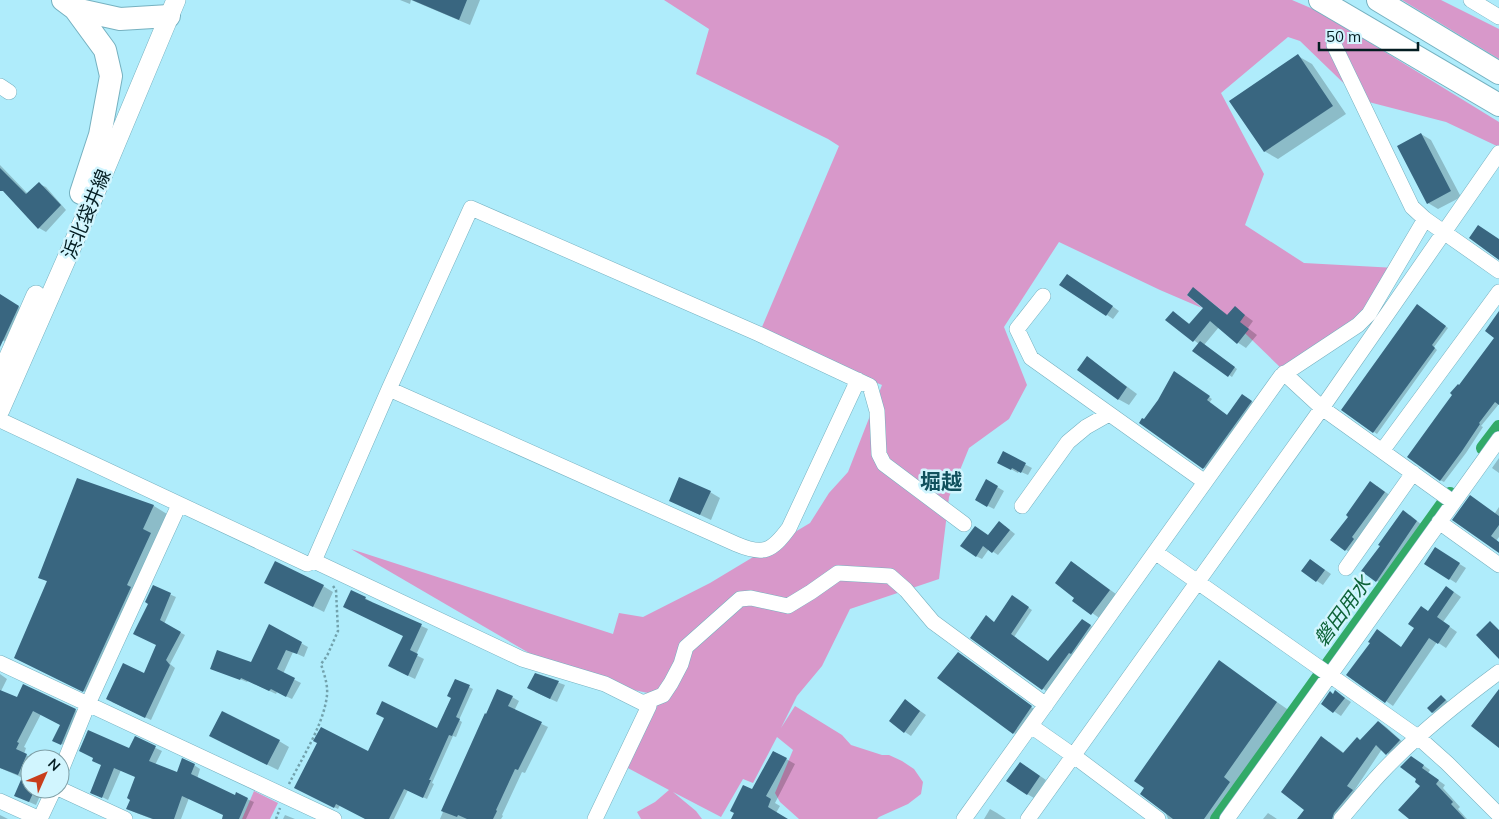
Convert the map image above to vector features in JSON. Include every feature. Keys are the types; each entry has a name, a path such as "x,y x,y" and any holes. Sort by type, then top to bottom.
{"highway":[{"path":"1320,0 1499,105"},
{"path":"1378,0 1499,73"},
{"path":"69,4 120,19 172,8"},
{"path":"69,4 105,50 111,76 100,135 81,192"}],"main road":[{"name":"浜北袋井線","path":"0,377 125,97 172,8"},
{"name":"浜北袋井線","path":"0,410 91,203 172,8"}],"street":[{"path":"1471,0 1499,17"},
{"path":"1334,45 1412,207 1425,219 1499,270"},
{"path":"1028,819 1322,408 1499,153"},
{"path":"0,420 307,564 314,561 471,208 750,330 870,386 877,411 879,454 884,464 964,524"},
{"path":"964,819 1284,373 1358,325 1369,314 1425,219"},
{"path":"1382,451 1499,292"},
{"path":"1043,296 1018,329 1031,358 1205,482"},
{"path":"1284,373 1322,408 1453,502"},
{"path":"389,389 743,547 762,551 771,548 789,528 858,380"},
{"path":"1022,506 1068,442 1086,427 1109,414"},
{"path":"1227,819 1499,439"},
{"path":"1346,568 1413,473"},
{"path":"70,749 88,704 179,505"},
{"path":"1439,522 1499,565"},
{"path":"1155,552 1419,738 1499,815"},
{"path":"314,561 522,659 606,684 649,706 595,819"},
{"path":"643,703 662,695 681,664 686,647 740,599 750,598 788,606 838,573 890,576 906,590 933,622 1046,705"},
{"path":"0,663 334,819"},
{"path":"1341,819 1380,774 1468,696 1499,672"},
{"path":"1031,726 1158,819"},
{"path":"70,794 125,819"},
{"path":"0,801 40,819 49,799"}],"path":[{"path":"284,795 321,718 327,695 326,678 321,664 327,656 338,631 336,590 331,583"}],"shaded area":[{"path":"664,0 1292,0 1320,12 1499,122 1499,147 1446,122 1361,100 1300,41 1288,37 1221,93 1264,174 1245,225 1304,263 1396,268 1375,304 1282,369 1220,309 1193,288 1187,295 1202,308 1059,242 1004,327 1027,385 1009,419 969,448 949,497 939,579 850,609 822,666 797,696 781,728 795,706 842,735 851,745 882,755 889,755 914,769 923,782 921,794 908,804 877,819 799,819 780,802 775,793 793,750 777,737 753,783 743,779 721,817 673,792 696,811 702,819 641,819 637,812 655,802 669,790 626,767 657,706 648,693 605,684 560,671 351,549 613,634 619,613 643,617 710,583 810,523 829,493 848,472 882,385 759,334 839,146 696,74 709,29"},
{"path":"1402,0 1441,0 1499,29 1499,59"},
{"path":"254,791 278,803 270,819 242,819"}],"building":[{"path":"412,0 467,0 459,20"},
{"path":"1298,54 1333,106 1264,152 1229,101"},
{"path":"1421,133 1451,191 1427,204 1397,146"},
{"path":"0,168 26,194 39,182 61,205 38,229 3,191 0,191"},
{"path":"1478,225 1499,239 1499,260 1469,238"},
{"path":"1067,274 1113,306 1106,316 1059,285"},
{"path":"1193,287 1227,315 1235,306 1245,315 1240,322 1249,329 1237,344 1210,321 1193,342 1165,320 1173,311 1189,324 1203,308 1187,295"},
{"path":"0,294 19,306 0,347"},
{"path":"1417,304 1446,326 1432,345 1435,348 1373,433 1341,410"},
{"path":"1499,311 1499,405 1495,402 1440,481 1407,457 1452,395 1450,393 1459,385 1494,338 1485,331"},
{"path":"1200,341 1235,367 1228,377 1192,351"},
{"path":"1087,356 1127,387 1118,400 1077,370"},
{"path":"1174,371 1210,396 1207,400 1227,415 1242,394 1252,401 1203,469 1139,423 1158,400"},
{"path":"1003,451 1026,463 1021,473 997,463"},
{"path":"679,477 711,491 700,515 669,501"},
{"path":"77,478 154,505 143,529 151,533 127,585 131,587 83,692 14,658 47,581 38,578"},
{"path":"986,479 998,486 987,507 975,500"},
{"path":"1370,481 1385,492 1352,537 1354,539 1345,551 1330,540 1348,517 1346,515"},
{"path":"1470,495 1499,516 1499,525 1491,536 1499,542 1499,553 1452,520"},
{"path":"1403,510 1417,521 1376,582 1361,571"},
{"path":"999,521 1010,530 992,553 983,546 976,557 960,546 975,526 988,535"},
{"path":"1435,547 1460,563 1449,580 1424,564"},
{"path":"1310,559 1325,570 1316,582 1301,571"},
{"path":"275,561 324,585 313,607 264,583"},
{"path":"1071,561 1110,590 1091,615 1072,601 1074,598 1055,583"},
{"path":"153,585 171,593 160,620 181,632 166,660 170,665 145,718 106,699 123,663 144,673 156,645 133,634 148,604 145,602"},
{"path":"1446,586 1454,592 1437,617 1450,626 1438,644 1429,638 1385,703 1346,675 1370,643 1368,642 1377,629 1401,647 1414,628 1408,624 1421,606 1428,611"},
{"path":"351,590 366,597 365,599 422,624 410,650 418,654 408,676 388,666 403,636 343,607"},
{"path":"1012,595 1029,607 1011,634 1048,661 1082,619 1091,625 1042,690 970,638 986,615 994,622"},
{"path":"1490,621 1499,630 1499,659 1476,635"},
{"path":"269,624 302,642 297,654 286,650 277,669 295,678 286,697 271,689 269,691 241,678 240,680 210,669 217,650 251,662"},
{"path":"958,652 1032,706 1013,734 937,678"},
{"path":"1219,660 1277,702 1224,777 1230,782 1204,819 1173,819 1140,794 1144,788 1134,781"},
{"path":"535,673 559,681 550,699 527,688"},
{"path":"455,679 470,685 456,717 460,719 452,736 449,735 423,798 404,789 389,819 365,819 336,804 334,808 294,788 317,743 313,741 321,727 368,751 384,718 376,714 382,701 437,728 451,698 447,696"},
{"path":"23,684 76,709 61,745 52,741 60,725 33,711 17,742 19,743 16,749 20,751 20,770 18,775 0,768 0,690 17,697"},
{"path":"497,689 513,696 508,706 542,722 518,770 515,769 493,819 467,819 441,811 485,713"},
{"path":"1499,689 1499,748 1471,726"},
{"path":"1335,690 1345,698 1333,713 1321,704 1330,691 1333,694"},
{"path":"1441,695 1446,700 1432,713 1427,708"},
{"path":"905,699 920,711 904,733 889,721"},
{"path":"222,711 280,740 267,765 209,736"},
{"path":"1378,721 1400,740 1386,755 1376,745 1347,786 1353,790 1334,813 1332,819 1297,819 1304,810 1281,792 1321,736 1343,753 1357,737 1360,740"},
{"path":"88,730 129,748 135,736 156,746 149,761 177,772 182,758 195,764 191,774 235,795 236,792 248,798 239,819 222,819 223,815 182,796 174,819 153,819 126,809 130,800 127,798 135,777 114,768 102,798 90,793 101,765 92,761 93,758 79,751"},
{"path":"773,751 787,758 766,796 771,799 768,807 788,819 731,819 734,813 730,811 743,785 752,789"},
{"path":"1411,756 1424,765 1422,768 1439,780 1436,784 1453,802 1451,804 1465,819 1409,819 1398,810 1420,786 1415,782 1416,779 1400,767"},
{"path":"1020,762 1040,776 1027,795 1006,781"},
{"path":"20,782 20,798 14,796"}],"waterway":[{"name":"磐田用水","path":"1483,448 1499,427"},
{"name":"磐田用水","path":"1217,819 1450,494"}],"district":[{"name":"堀越","path":"941,481"}]}
